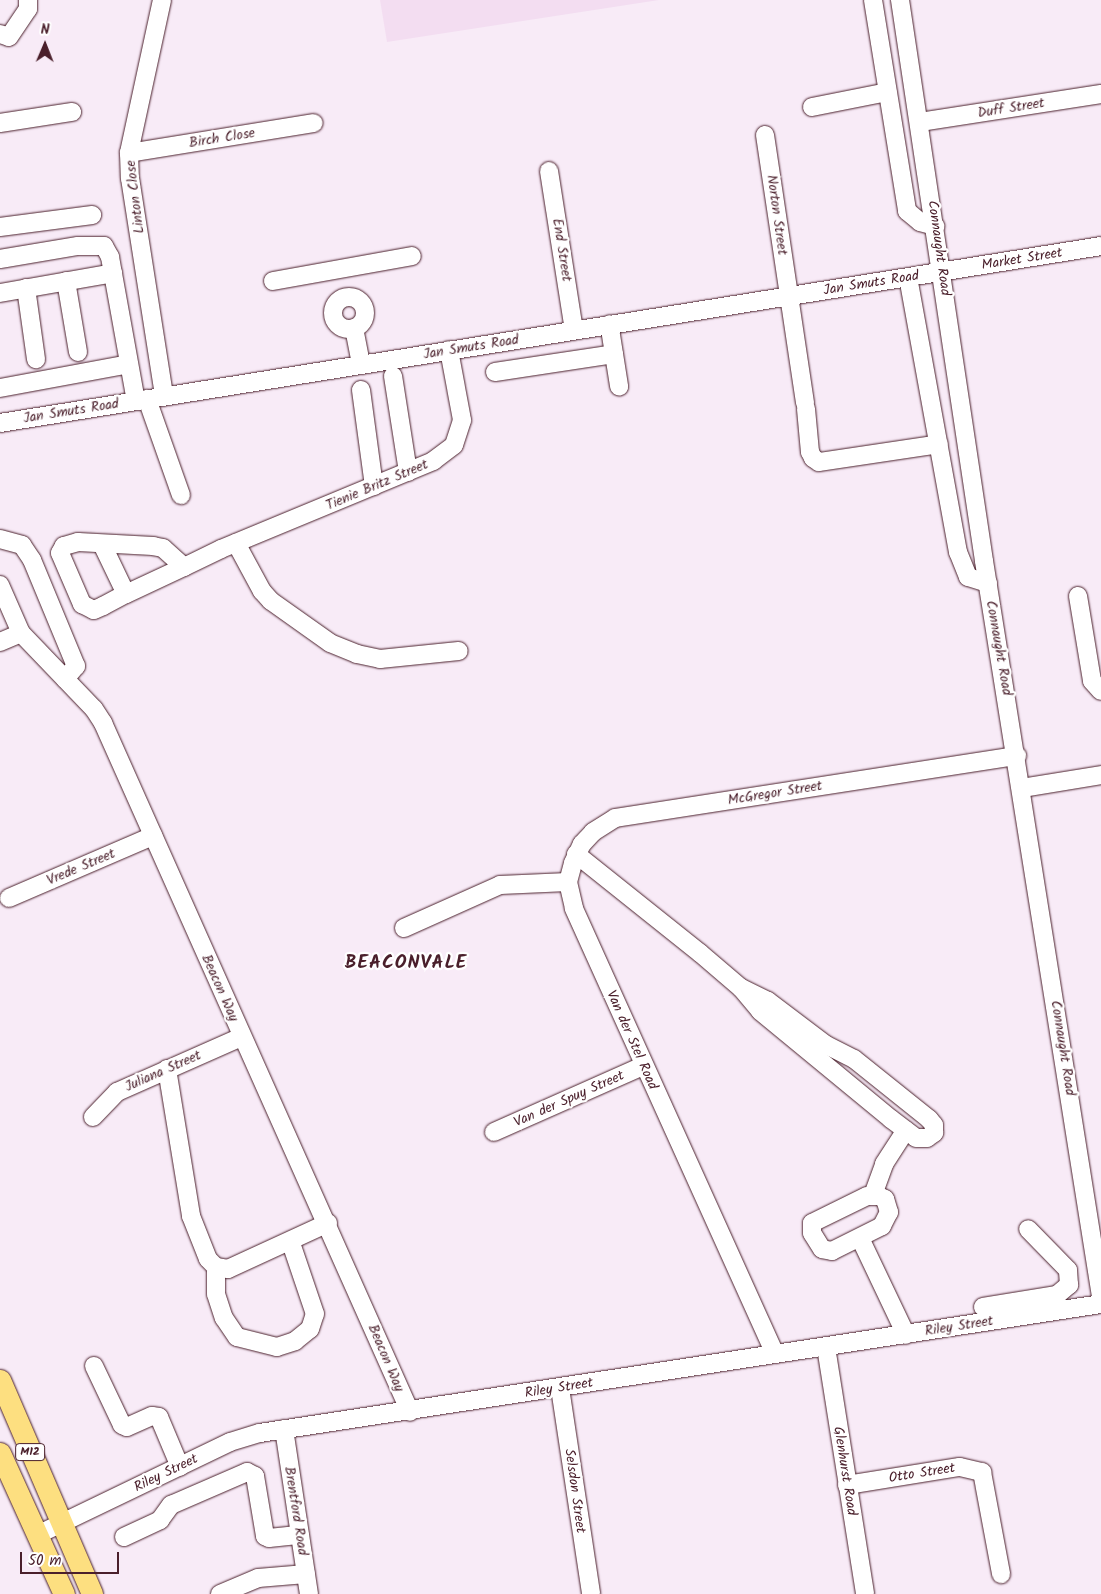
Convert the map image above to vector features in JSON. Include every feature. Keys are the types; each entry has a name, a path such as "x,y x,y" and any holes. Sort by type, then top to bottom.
{"main road":[{"name":"M12","path":"0,1380 92,1594"},
{"name":"M12","path":"0,1453 64,1594"}],"street":[{"path":"0,34 9,37 28,9 28,0"},
{"name":"Linton Close","path":"149,399 129,153 162,0"},
{"path":"873,0 907,211 920,222 935,226"},
{"name":"Connaught Road","path":"900,0 920,122 988,583 1018,756 1101,1296"},
{"path":"812,107 888,92"},
{"name":"Duff Street","path":"920,122 1101,94"},
{"path":"0,123 72,112"},
{"name":"Birch Close","path":"129,153 314,123"},
{"name":"Norton Street","path":"766,135 806,406 810,452 813,458 819,462 939,444"},
{"name":"End Street","path":"549,171 574,330"},
{"path":"0,227 92,215"},
{"path":"0,259 99,244 108,252 129,364 149,399 181,495"},
{"name":"Market Street","path":"942,272 1101,246"},
{"path":"273,281 412,256"},
{"path":"341,269 347,297 335,305 333,312 339,326 354,328 361,364"},
{"name":"Jan Smuts Road","path":"0,423 942,272"},
{"path":"0,293 113,273"},
{"path":"908,277 964,570 975,581 988,583"},
{"path":"66,281 78,352"},
{"path":"26,288 36,359"},
{"path":"609,324 619,387"},
{"name":"Tienie Britz Street","path":"102,544 78,542 61,549 61,557 82,604 94,610 205,556 445,455 460,434 462,420 449,350"},
{"path":"495,372 614,354"},
{"path":"0,388 129,364"},
{"path":"393,376 408,472"},
{"path":"361,390 374,486"},
{"path":"950,503 975,499"},
{"path":"0,539 22,545 32,560 76,666 65,678"},
{"path":"236,543 262,591 271,601 330,643 357,654 380,659 459,651"},
{"path":"126,594 102,544 158,547 184,567"},
{"name":"Beacon Way","path":"0,585 21,633 65,678 100,718 241,1037 328,1222 410,1412"},
{"path":"1078,596 1092,681 1101,691"},
{"path":"0,642 21,633"},
{"name":"McGregor Street","path":"568,882 576,854 593,832 615,818 1018,756"},
{"path":"1022,788 1101,775"},
{"name":"Vrede Street","path":"9,898 153,836"},
{"path":"576,854 742,988 760,1010 906,1130 921,1140 931,1135 935,1128 929,1119 854,1059 826,1045 768,1001 742,988"},
{"path":"404,928 500,885 568,882"},
{"name":"Van der Stel Road","path":"568,882 574,908 643,1066 776,1354"},
{"name":"Juliana Street","path":"93,1117 112,1095 241,1037"},
{"name":"Van der Spuy Street","path":"494,1132 643,1066"},
{"path":"167,1070 191,1216 208,1259 216,1267 228,1269 291,1242 328,1222"},
{"path":"873,1195 884,1164 906,1130"},
{"path":"873,1195 885,1199 889,1212 882,1226 860,1238 826,1251 818,1245 812,1233 812,1223 873,1195"},
{"path":"983,1308 1009,1311 1057,1294 1066,1289 1070,1282 1068,1270 1028,1229"},
{"path":"860,1238 906,1335"},
{"path":"216,1267 216,1294 224,1318 237,1336 277,1347 295,1341 310,1329 315,1314 291,1242"},
{"name":"Riley Street","path":"37,1535 246,1436 906,1335 1009,1311 1101,1304"},
{"name":"Glenhurst Road","path":"826,1347 864,1594"},
{"path":"94,1366 122,1425 127,1426 152,1416 159,1418 180,1466"},
{"name":"Selsdon Street","path":"560,1388 591,1594"},
{"name":"Brentford Road","path":"284,1429 309,1594"},
{"name":"Otto Street","path":"848,1485 960,1466 982,1472 1001,1574"},
{"path":"124,1537 160,1520 171,1504 246,1472 255,1476 265,1536 300,1535"},
{"path":"220,1594 258,1578 306,1574"}],"shaded area":[{"path":"380,0 659,0 387,42"}],"district":[{"name":"BEACONVALE","path":"406,964"}]}
